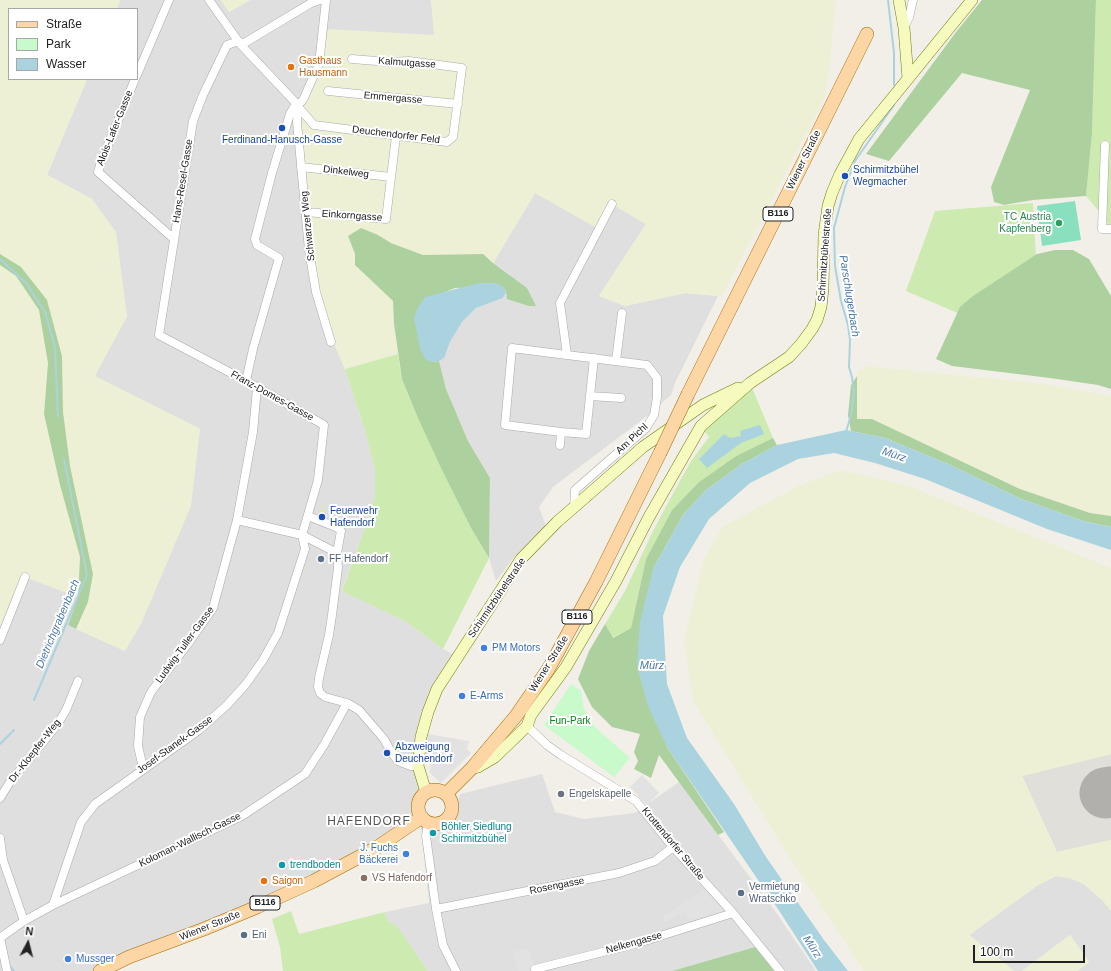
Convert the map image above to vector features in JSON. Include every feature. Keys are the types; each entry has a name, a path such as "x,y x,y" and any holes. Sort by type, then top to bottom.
{"main road":[{"path":"899,0 904,28 908,78"},
{"name":"Schirmitzbühelstraße","path":"418,765 421,737 428,712 437,689 521,559 557,522 643,448 703,405 750,382 789,357 801,344 817,320 821,307 823,288 824,235 828,206 832,193 859,139 908,78 934,49 972,0"},
{"name":"Wiener Straße","path":"446,794 472,768 516,716 549,668 596,582 867,34"},
{"path":"472,768 478,767 496,757 527,726 531,715 566,667 616,581 649,517 701,426 750,382"},
{"path":"686,417 701,426"},
{"path":"418,765 426,792"},
{"path":"425,819 418,809 421,797 426,792 436,790 446,794"},
{"name":"B116","path":"425,819 433,823 440,822 449,815 451,804 446,794"},
{"name":"Wiener Straße","path":"100,971 129,957 204,929 314,881 376,848 425,819"}],"street":[{"path":"138,73 169,0"},
{"path":"209,0 240,43 297,106"},
{"name":"Hans-Resel-Gasse","path":"159,336 193,121 203,95 227,45 240,43 311,3 320,0"},
{"path":"246,381 253,349 279,258 257,245 255,239 272,173 297,106 304,100 319,64 326,0"},
{"path":"904,28 909,17 913,0"},
{"name":"Kalmutgasse","path":"352,59 389,62 409,61 462,68"},
{"name":"Deuchendorfer Feld","path":"297,106 314,125 447,142 453,137 462,68"},
{"name":"Alois-Lafer-Gasse","path":"135,80 98,172 174,240"},
{"name":"Emmergasse","path":"328,92 458,104"},
{"name":"Schwarzer Weg","path":"297,106 301,167 316,292 331,342"},
{"name":"Einkorngasse","path":"306,212 386,219 396,136"},
{"path":"1105,145 1102,229 1111,229"},
{"name":"Dinkelweg","path":"301,167 391,177"},
{"path":"567,355 560,303 612,204"},
{"path":"616,361 622,313"},
{"name":"Franz-Domes-Gasse","path":"159,336 246,381 324,425 318,480 302,535"},
{"name":"Am Pichl","path":"574,508 575,490 646,428 654,415 658,397 657,378 647,365 594,358 512,348 505,425 561,432 586,434 594,358"},
{"name":"Ludwig-Tuller-Gasse","path":"143,768 138,746 140,717 151,692 213,608 238,520 253,432 257,388"},
{"path":"590,396 621,398"},
{"path":"560,445 561,432"},
{"path":"308,516 336,527 341,531 337,553 338,568 334,606 319,678 318,687 320,693 325,697 347,703 359,710 375,728 398,761 411,766 418,765"},
{"path":"238,520 302,535 337,553"},
{"name":"Josef-Stanek-Gasse","path":"53,905 81,822 95,804 143,768 199,730 228,705 246,684 263,660 278,633 305,549 302,535"},
{"path":"0,640 25,577"},
{"name":"Dr.-Kloepfer-Weg","path":"0,798 10,782 57,725 66,710 78,681"},
{"name":"Koloman-Wallisch-Gasse","path":"0,938 24,921 53,905 242,816 305,774 324,745 347,703"},
{"name":"Krottendorfer Straße","path":"527,726 547,745 561,755 636,801 673,847 733,913 780,971"},
{"path":"425,819 436,909 442,942 456,971"},
{"path":"0,838 3,860 24,921"},
{"name":"Rosengasse","path":"436,909 619,873 655,861 673,847"},
{"name":"Nelkengasse","path":"535,969 635,944 733,913"},
{"path":"0,938 7,971"}],"shaded area":[{"path":"120,0 221,0 229,12 250,0 431,0 435,35 322,64 302,110 325,323 345,369 366,434 375,470 375,495 369,517 342,590 405,621 443,649 458,657 437,689 421,737 425,793 419,802 420,814 376,848 100,971 0,971 0,640 25,577 78,597 68,625 125,651 200,429 94,376 127,316 92,199 47,175 87,80 138,80 138,8 117,8"},
{"path":"535,193 596,227 610,203 646,224 599,296 625,306 685,293 718,296 675,383 671,395 647,416 553,487 539,507 546,526 515,556 496,581 489,558 490,478 468,441 446,389 439,361 444,358 450,342 462,322 476,308 503,298 510,275 493,263"},
{"path":"313,524 337,533 333,544 309,535"},
{"path":"428,734 469,741 467,749 471,753 441,783 430,773 431,757 425,756"},
{"path":"1111,754 1111,840 1057,852 1022,776"},
{"path":"542,774 555,812 584,819 635,813 679,782 775,911 816,971 776,971 755,947 672,971 428,971 412,948 388,922 385,912 429,903 421,826 435,826 453,817 460,794"},
{"path":"642,775 659,793 647,805 630,787"},
{"path":"1056,876 1070,878 1084,884 1104,902 1111,911 1111,971 1077,971 1089,962 1070,935 1022,971 1014,971 969,935 1038,885"},
{"path":"705,889 725,913 716,916 689,919 684,911 666,922 662,917"},
{"path":"529,948 535,971 518,971 513,952"}],"green space":[{"path":"0,0 120,0 117,8 8,8 8,80 87,80 47,175 92,199 116,232 127,316 95,376 200,429 191,506 141,624 125,651 76,629 88,602 93,574 70,466 63,412 62,356 47,300 21,267 0,254"},
{"path":"221,0 250,0 229,12"},
{"path":"431,0 836,0 829,75 824,99 722,296 685,293 625,306 599,296 646,224 610,203 597,228 535,193 493,263 483,254 423,255 388,242 378,235 355,254 355,265 393,301 398,354 345,369 325,323 316,292 299,128 302,110 322,64 328,29 434,35"},
{"path":"982,0 1096,0 1092,134 1086,196 1033,200 1004,205 994,202 991,187 1030,90 962,73 889,161 866,154 956,32"},
{"path":"1096,0 1111,0 1111,225 1107,223 1086,196 1092,134"},
{"name":"TC Austria Kapfenberg","path":"1075,201 1081,240 1042,246 1037,206"},
{"path":"1033,203 1036,258 960,314 906,291 935,211"},
{"path":"361,228 378,235 391,243 423,255 483,254 527,288 536,306 529,306 507,299 506,292 503,287 455,288 445,292 431,362 439,361 446,389 468,441 490,478 489,558 471,528 442,470 402,379 394,324 393,301 355,265 355,254 348,236"},
{"path":"1055,250 1073,250 1089,259 1111,296 1111,389 1098,385 1050,378 952,366 936,359 960,307 973,296 1037,254"},
{"path":"0,254 21,267 47,300 62,356 63,412 70,466 93,574 88,602 76,629 68,625 78,597 80,557 60,485 44,414 48,363 39,310 16,276 0,265"},
{"path":"0,265 16,276 39,310 48,363 44,414 60,485 80,557 78,597 25,577 0,640"},
{"path":"398,354 402,379 417,416 471,528 489,558 443,649 405,621 342,591 369,517 375,495 375,470 366,434 345,369"},
{"path":"864,366 1046,384 1111,396 1111,516 1090,513 1020,489 872,419 857,419 857,370 864,370"},
{"path":"857,376 857,419 872,419 1020,489 1090,513 1111,516 1111,527 1083,521 1021,499 948,464 885,438 851,431 848,415 851,385"},
{"path":"750,383 773,438 736,456 699,482 672,510 646,559 631,628 612,638 605,624 625,591 652,533 691,461 709,437 701,426"},
{"path":"773,438 777,445 742,464 706,490 683,515 653,569 667,747 724,832 718,835 659,755 651,778 634,769 638,761 634,752 640,734 612,727 592,707 578,679 589,651 605,624 613,638 631,628 646,559 672,510 699,482 736,456"},
{"path":"840,470 906,485 1111,568 1111,754 1022,776 1057,852 1111,840 1111,911 1104,902 1084,884 1070,878 1056,876 1038,885 969,935 1014,971 864,971 793,863 693,701 684,640 704,559 722,527 798,486"},
{"name":"Fun-Park","path":"571,684 581,691 584,709 595,727 630,758 614,777 544,725"},
{"path":"291,911 299,934 385,912 388,922 396,925 428,971 283,971 280,947 272,919"},
{"path":"1070,935 1089,962 1077,971 1022,971"},
{"path":"755,947 774,971 672,971"}],"water":[{"path":"479,283 496,283 503,287 506,292 503,298 476,308 462,322 450,342 444,358 439,361 431,362 425,359 420,348 414,318 417,309 425,297"},
{"path":"760,425 764,434 741,443 707,468 699,459 724,434 730,438 741,436 740,431"},
{"name":"Mürz","path":"846,430 885,438 948,464 1021,499 1083,521 1111,527 1111,550 1047,529 925,479 875,463 834,453 798,459 750,483 709,519 680,567 663,616 667,684 687,738 734,804 766,857 824,940 848,971 818,971 778,909 667,747 648,706 637,666 640,622 653,569 683,515 706,490 742,464 777,445"}],"waterway":[{"name":"Parschlugerbach","path":"888,0 894,53 894,85"},
{"name":"Parschlugerbach","path":"846,432 851,415 854,392 849,367 850,340 848,325 841,301 835,266 834,228 845,187 855,161 894,105"},
{"name":"Dietrichgrabenbach","path":"0,259 26,283 45,312 55,347 58,416"},
{"name":"Dietrichgrabenbach","path":"34,700 87,575 64,459"},
{"name":"Dietrichgrabenbach","path":"0,744 14,730"},
{"name":"Dietrichgrabenbach","path":"11,967 14,971"}],"runway":[{"path":"1105,793 1111,792"}],"place":[{"name":"Gasthaus Hausmann","path":"291,67"},
{"name":"Ferdinand-Hanusch-Gasse","path":"282,128"},
{"name":"Schirmitzbühel Wegmacher","path":"845,176"},
{"name":"TC Austria Kapfenberg","path":"1059,223"},
{"name":"Feuerwehr Hafendorf","path":"322,517"},
{"name":"FF Hafendorf","path":"321,559"},
{"name":"PM Motors","path":"484,648"},
{"name":"E-Arms","path":"462,696"},
{"name":"Abzweigung Deuchendorf","path":"387,753"},
{"name":"Engelskapelle","path":"561,794"},
{"name":"Böhler Siedlung Schirmitzbühel","path":"433,833"},
{"name":"J. Fuchs Bäckerei","path":"406,854"},
{"name":"trendboden","path":"282,865"},
{"name":"VS Hafendorf","path":"364,878"},
{"name":"Saigon","path":"264,881"},
{"name":"Vermietung Wratschko","path":"741,893"},
{"name":"Eni","path":"244,935"},
{"name":"Mussger","path":"68,959"}],"district":[{"name":"HAFENDORF","path":"369,822"}]}
